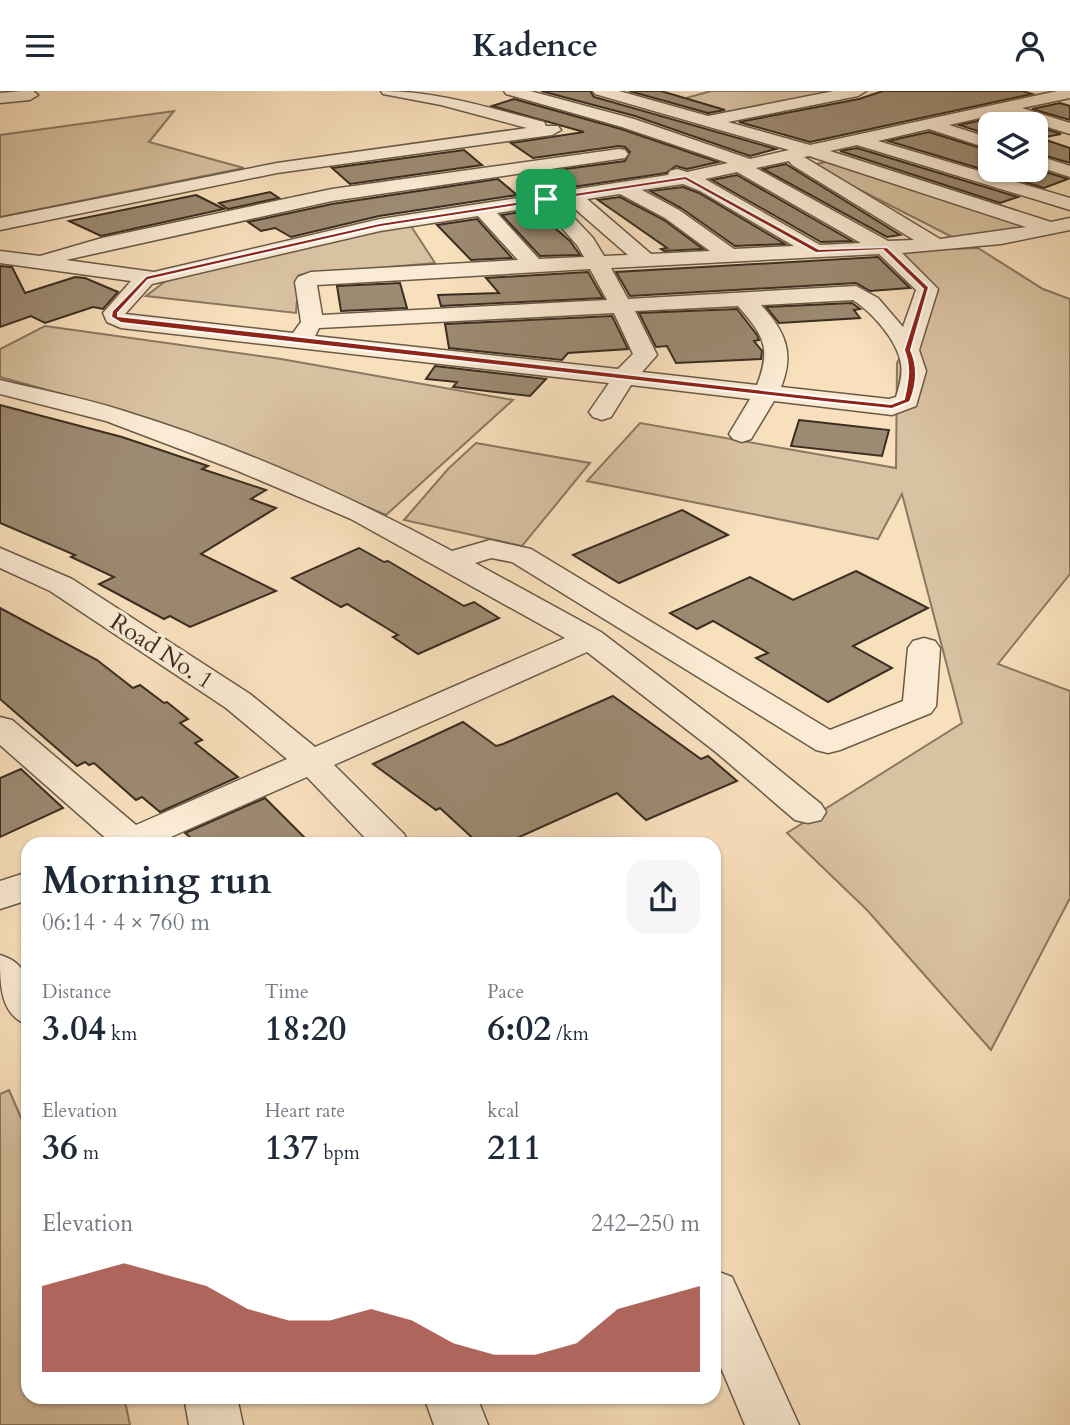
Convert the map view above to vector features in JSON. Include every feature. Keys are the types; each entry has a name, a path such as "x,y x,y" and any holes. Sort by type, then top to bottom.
{"street":[{"path":"0,224 277,168 558,132 442,100 389,91"},
{"path":"442,100 480,91"},
{"path":"512,91 650,130 744,165 885,248 927,289"},
{"path":"601,91 1060,226"},
{"path":"706,121 858,91"},
{"path":"646,104 683,94"},
{"path":"0,98 30,95"},
{"path":"976,96 1004,112"},
{"path":"1010,112 1065,97"},
{"path":"0,257 146,278 412,219 686,178 978,114"},
{"path":"929,124 978,140"},
{"path":"1048,124 1070,129"},
{"path":"763,138 799,129"},
{"path":"898,130 978,154"},
{"path":"854,139 1070,204"},
{"path":"1048,140 1070,147"},
{"path":"36,262 102,244 332,195 624,156 586,142"},
{"path":"787,155 936,245"},
{"path":"1048,164 1070,172"},
{"path":"652,166 686,178 818,251"},
{"path":"1048,175 1070,182"},
{"path":"470,176 510,204"},
{"path":"184,186 238,215"},
{"path":"624,188 672,214 729,255"},
{"path":"572,196 645,258"},
{"path":"546,199 586,242 641,342 645,355 625,376 602,412"},
{"path":"482,208 534,266"},
{"path":"412,219 444,270"},
{"path":"306,332 306,282 311,279 645,258 936,245 1001,238 1060,226"},
{"path":"146,278 114,313 115,317 121,321 306,332 510,364 899,406 907,401 913,376 913,362 869,298 856,293"},
{"path":"306,332 493,313 927,289"},
{"path":"907,350 927,289"},
{"path":"742,434 778,361 777,345 771,331 744,299"},
{"path":"493,313 510,364"},
{"path":"0,387 115,416 247,465 360,513 590,639 729,746 808,812"},
{"path":"449,562 489,549 521,555 828,743 919,706 924,648"},
{"name":"Road No. 1","path":"0,557 61,585 238,701 313,763 385,837"},
{"path":"145,837 590,639"},
{"path":"0,727 124,837"},
{"path":"0,896 21,888"},
{"path":"0,969 21,1000"},
{"path":"721,1308 772,1425"},
{"path":"212,1404 216,1425"},
{"path":"454,1404 461,1425"}],"shaded area":[{"path":"711,91 848,91 719,117 672,102"},
{"path":"174,111 149,142 244,168 0,217 0,135"},
{"path":"831,161 1031,226 954,238 811,165"},
{"path":"409,223 435,263 299,275 296,313 146,296 171,277"},
{"path":"978,248 1043,289 1070,299 1070,574 998,664 1070,691 1070,898 991,1050 867,910 787,833 962,723 902,494 878,539 587,481 640,423 896,468 897,363 930,302 896,251"},
{"path":"45,326 281,359 513,400 386,515 210,441 127,412 0,377 0,349"},
{"path":"476,443 590,463 522,546 404,520 448,469"},
{"path":"9,1090 21,1118 21,1404 126,1404 130,1425 0,1425 0,1094"}],"building":[{"path":"541,91 590,91 594,97 776,149 750,156 635,116"},
{"path":"629,91 661,91 725,110 708,113"},
{"path":"883,91 1023,91 1032,94 810,142 739,122 859,99"},
{"path":"514,99 621,129 718,162 687,169 676,166 666,173 573,187 551,171 625,161 630,152 619,146 533,158 511,143 584,132 492,106"},
{"path":"1060,103 1070,106 1070,120 1048,112 1032,109"},
{"path":"978,121 978,131 959,125"},
{"path":"1048,130 1061,134 1048,136"},
{"path":"929,132 978,147 978,168 888,141"},
{"path":"1048,141 1070,148 1070,163 1048,157"},
{"path":"857,148 1018,197 1000,203 840,151"},
{"path":"464,150 482,165 350,184 332,168"},
{"path":"786,164 900,235 887,237 763,169"},
{"path":"1048,173 1068,179 1044,188 1024,182 1048,182"},
{"path":"737,175 852,241 821,242 712,180"},
{"path":"498,179 517,195 379,216 291,237 275,228 261,231 248,222 332,204"},
{"path":"683,187 699,193 785,244 735,246 681,208 650,191"},
{"path":"270,192 279,198 228,209 219,203"},
{"path":"196,195 224,209 101,236 69,221"},
{"path":"620,197 664,220 703,249 664,251 661,249 667,248 598,200"},
{"path":"534,210 570,241 580,255 540,256 502,215"},
{"path":"477,219 512,258 471,260 437,225"},
{"path":"878,257 910,288 870,291 856,283 630,296 616,272"},
{"path":"0,266 12,267 25,293 75,277 85,278 118,292 103,309 93,307 45,323 31,316 0,327"},
{"path":"588,272 603,298 441,306 438,295 499,293 486,278"},
{"path":"400,283 407,308 341,311 337,286"},
{"path":"852,303 860,309 854,310 860,318 779,323 766,307"},
{"path":"737,309 757,335 759,340 754,341 762,351 761,359 676,363 667,346 656,347 639,313"},
{"path":"612,316 628,349 568,353 562,360 449,348 445,324"},
{"path":"435,366 546,379 530,396 453,387 457,382 426,379"},
{"path":"0,405 122,437 208,466 202,469 266,490 251,499 276,508 201,554 276,591 190,627 170,616 164,619 99,584 114,577 71,557 75,555 0,523"},
{"path":"799,420 889,430 882,456 791,446"},
{"path":"682,510 728,535 619,583 573,555"},
{"path":"359,548 384,562 388,561 464,606 474,602 499,618 418,654 393,637 398,635 347,604 341,607 292,578"},
{"path":"856,571 928,608 853,646 892,668 828,702 756,658 768,653 713,621 697,629 670,613 750,577 793,600"},
{"path":"0,608 97,660 133,688 140,685 164,703 167,702 188,719 180,723 202,740 195,743 238,777 160,812 142,797 136,800 94,763 89,765 85,762 77,766 0,699"},
{"path":"613,696 701,759 708,756 737,781 646,820 617,793 519,837 471,837 440,808 436,810 373,764 463,722 496,746"},
{"path":"21,769 63,808 0,837 0,778"},
{"path":"265,798 304,837 190,837 185,833"}],"route":[{"path":"686,178 707,187 818,251 885,248 927,289 907,350 913,362 913,376 907,401 892,407 824,400 121,321 115,317 114,313 146,278 160,277 380,225 546,199 686,178"}]}
